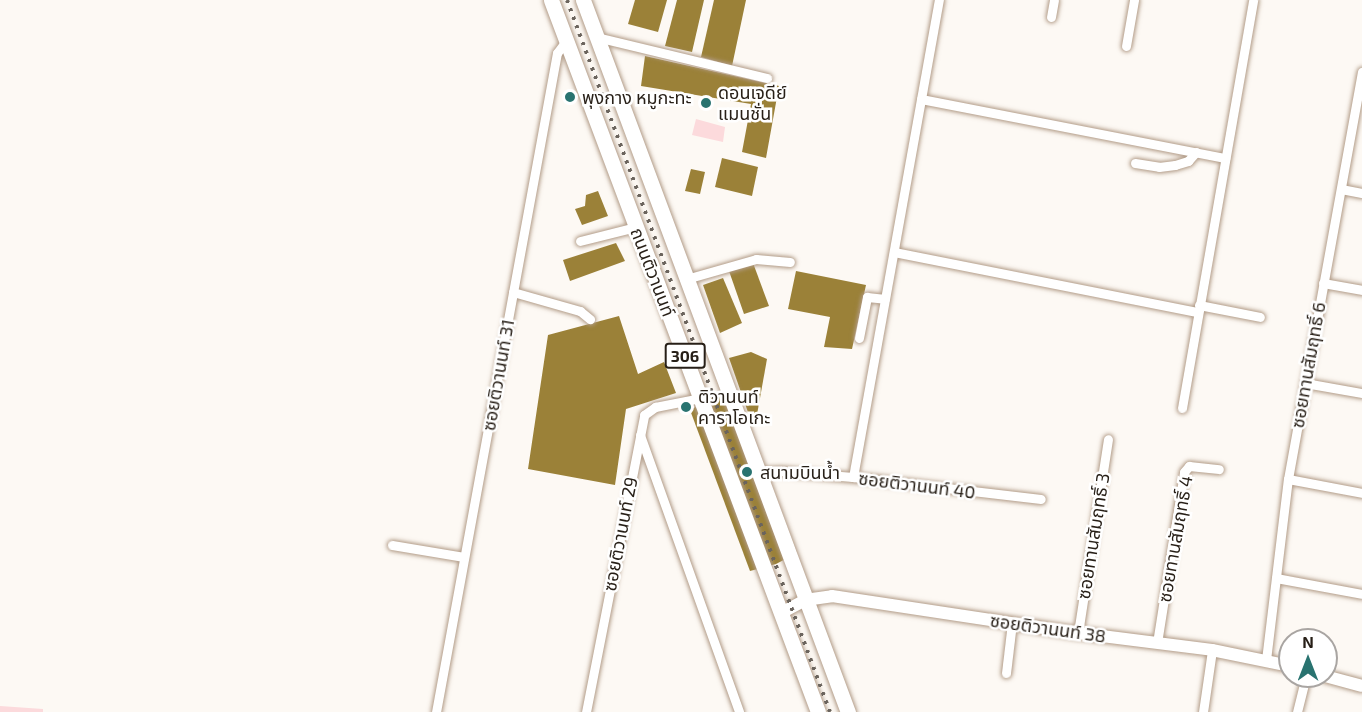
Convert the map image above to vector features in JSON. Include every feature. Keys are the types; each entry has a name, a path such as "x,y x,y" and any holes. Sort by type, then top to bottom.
{"main road":[{"name":"ถนนติวานนท์","path":"551,0 818,712"},
{"name":"ถนนติวานนท์","path":"583,0 804,600 848,712"}],"street":[{"path":"853,477 939,0"},
{"path":"1051,17 1054,0"},
{"path":"1126,46 1134,0"},
{"path":"1182,408 1253,0"},
{"path":"596,37 767,78"},
{"name":"ซอยติวานนท์ 31","path":"436,712 556,53 566,41"},
{"name":"ซอยทานสัมฤทธิ์ 6","path":"1266,660 1288,479 1362,72"},
{"path":"921,99 1226,158"},
{"path":"1136,163 1175,165 1188,161 1196,152"},
{"path":"1341,189 1362,193"},
{"path":"580,241 636,227"},
{"path":"894,252 1198,309 1260,317"},
{"path":"686,279 756,259 790,262"},
{"path":"1323,283 1362,290"},
{"path":"513,292 580,311 590,319"},
{"path":"859,338 867,297 885,299"},
{"path":"1305,383 1362,393"},
{"name":"ซอยติวานนท์ 29","path":"586,712 644,415 649,410 701,398"},
{"path":"639,432 739,712"},
{"name":"ซอยทานสัมฤทธิ์ 3","path":"1078,633 1108,439"},
{"name":"ซอยทานสัมฤทธิ์ 4","path":"1157,643 1184,472 1189,466 1219,469"},
{"name":"ซอยติวานนท์ 40","path":"757,472 780,471 853,477 1041,499"},
{"path":"1288,479 1362,493"},
{"path":"392,545 464,557"},
{"path":"1276,578 1362,594"},
{"name":"ซอยติวานนท์ 38","path":"804,600 832,596 1078,633 1212,650 1278,663"},
{"path":"782,613 804,600"},
{"path":"1006,673 1012,623"},
{"path":"1203,712 1212,650"},
{"path":"1338,680 1362,686"},
{"path":"1297,712 1302,688"}],"shaded area":[{"path":"696,119 725,127 723,142 692,135"},
{"path":"0,706 43,709 43,712 0,712"}],"building":[{"path":"635,0 667,0 658,32 628,24"},
{"path":"677,0 704,0 692,52 665,46"},
{"path":"714,0 746,0 732,66 701,57"},
{"name":"ดอนเจดีย์ แมนชั่น","path":"645,56 779,86 766,158 742,152 751,104 641,86"},
{"path":"722,158 758,167 752,196 715,187"},
{"path":"691,169 705,172 700,194 685,191"},
{"path":"598,191 608,216 582,225 575,209 585,206 586,195"},
{"path":"616,243 625,261 570,281 563,260"},
{"path":"753,263 769,306 744,314 729,271"},
{"path":"796,271 866,285 852,349 824,347 830,317 788,309"},
{"path":"723,278 742,323 720,333 703,285"},
{"path":"619,316 638,374 664,362 676,393 626,409 615,485 528,469 548,335"},
{"path":"751,352 767,359 756,420 751,421 729,358"},
{"name":"สนามบินน้ำ","path":"736,392 797,553 776,564 750,571 690,410 714,397"}],"railway":[{"path":"567,0 830,712"}],"place":[{"name":"พุงกาง หมูกะทะ","path":"570,97"},
{"name":"ดอนเจดีย์ แมนชั่น","path":"706,103"},
{"name":"ติวานนท์ คาราโอเกะ","path":"686,407"},
{"name":"สนามบินน้ำ","path":"747,472"}]}
